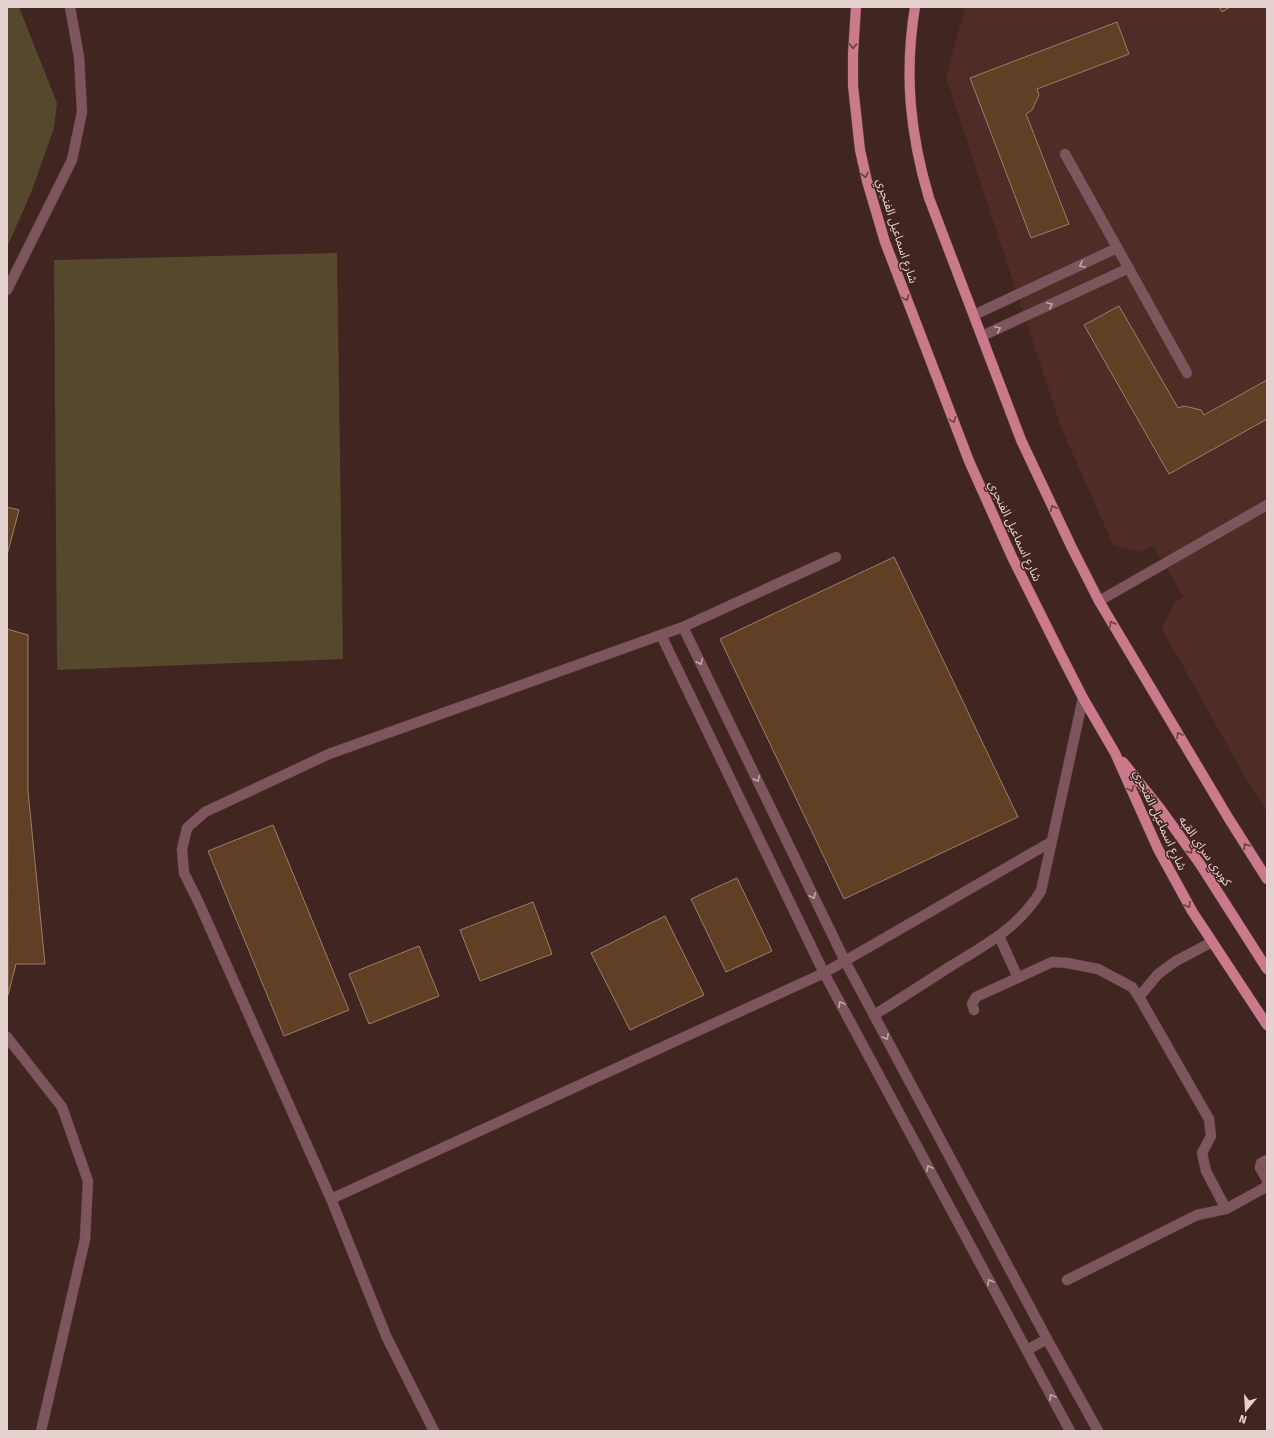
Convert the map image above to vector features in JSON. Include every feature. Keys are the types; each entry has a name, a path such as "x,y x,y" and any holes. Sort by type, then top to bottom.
{"main road":[{"name":"شارع اسماعيل الفنجري","path":"856,7 853,86 860,150 867,181 885,242 969,461 1012,557 1083,698 1115,753 1158,849 1192,911 1267,1025"},
{"path":"915,7 911,35 909,78 911,114 921,171 929,198 1024,447 1099,601 1229,819 1267,879"},
{"name":"كوبري سراي القبه","path":"1115,753 1159,807 1200,864 1267,969"}],"lane":[{"path":"7,290 72,160 82,112 79,57 70,7"},
{"path":"1065,154 1187,373"},
{"path":"974,315 1118,248"},
{"path":"982,336 1129,268"},
{"path":"1099,601 1267,505"},
{"path":"434,1431 387,1338 331,1199 198,901 184,873 182,849 187,828 205,812 329,754 683,627 836,557"},
{"path":"683,627 845,962 1096,1430"},
{"path":"661,635 824,973 1070,1431"},
{"path":"874,1015 999,936 1021,918 1032,906 1041,891 1083,698"},
{"path":"331,1199 824,973 1051,842"},
{"path":"999,936 1018,978"},
{"path":"1139,997 1158,974 1176,961 1212,942"},
{"path":"974,1010 972,1004 976,997 1052,962 1067,963 1098,970 1132,987 1209,1119 1211,1136 1202,1153 1206,1171 1226,1209"},
{"path":"7,1037 62,1107 88,1181 85,1239 41,1431"},
{"path":"1267,1160 1261,1163 1260,1168 1267,1180"},
{"path":"1067,1280 1197,1215 1226,1209 1266,1187 1267,1184"},
{"path":"1027,1350 1047,1339"}],"shaded area":[{"path":"7,7 19,7 57,103 54,128 31,193 7,247"},
{"path":"965,7 1267,7 1267,811 1252,789 1162,629 1174,602 1184,597 1153,546 1142,552 1113,545 1061,427 946,78"},
{"path":"337,253 343,659 57,670 54,260"}],"building":[{"path":"1219,7 1230,7 1222,12"},
{"path":"1117,22 1129,54 1037,89 1039,95 1032,110 1026,114 1069,224 1031,238 970,78"},
{"path":"1119,306 1178,408 1184,406 1201,410 1204,415 1267,380 1267,419 1169,474 1084,325"},
{"path":"7,507 19,510 7,555"},
{"path":"894,557 1018,817 844,899 720,639"},
{"path":"7,629 28,635 28,791 45,964 16,964 8,995"},
{"path":"273,825 349,1010 284,1036 208,851"},
{"path":"737,878 772,951 726,972 691,899"},
{"path":"533,902 552,954 480,981 460,930"},
{"path":"665,916 704,995 630,1030 591,953"},
{"path":"419,946 439,996 369,1024 349,974"}]}
